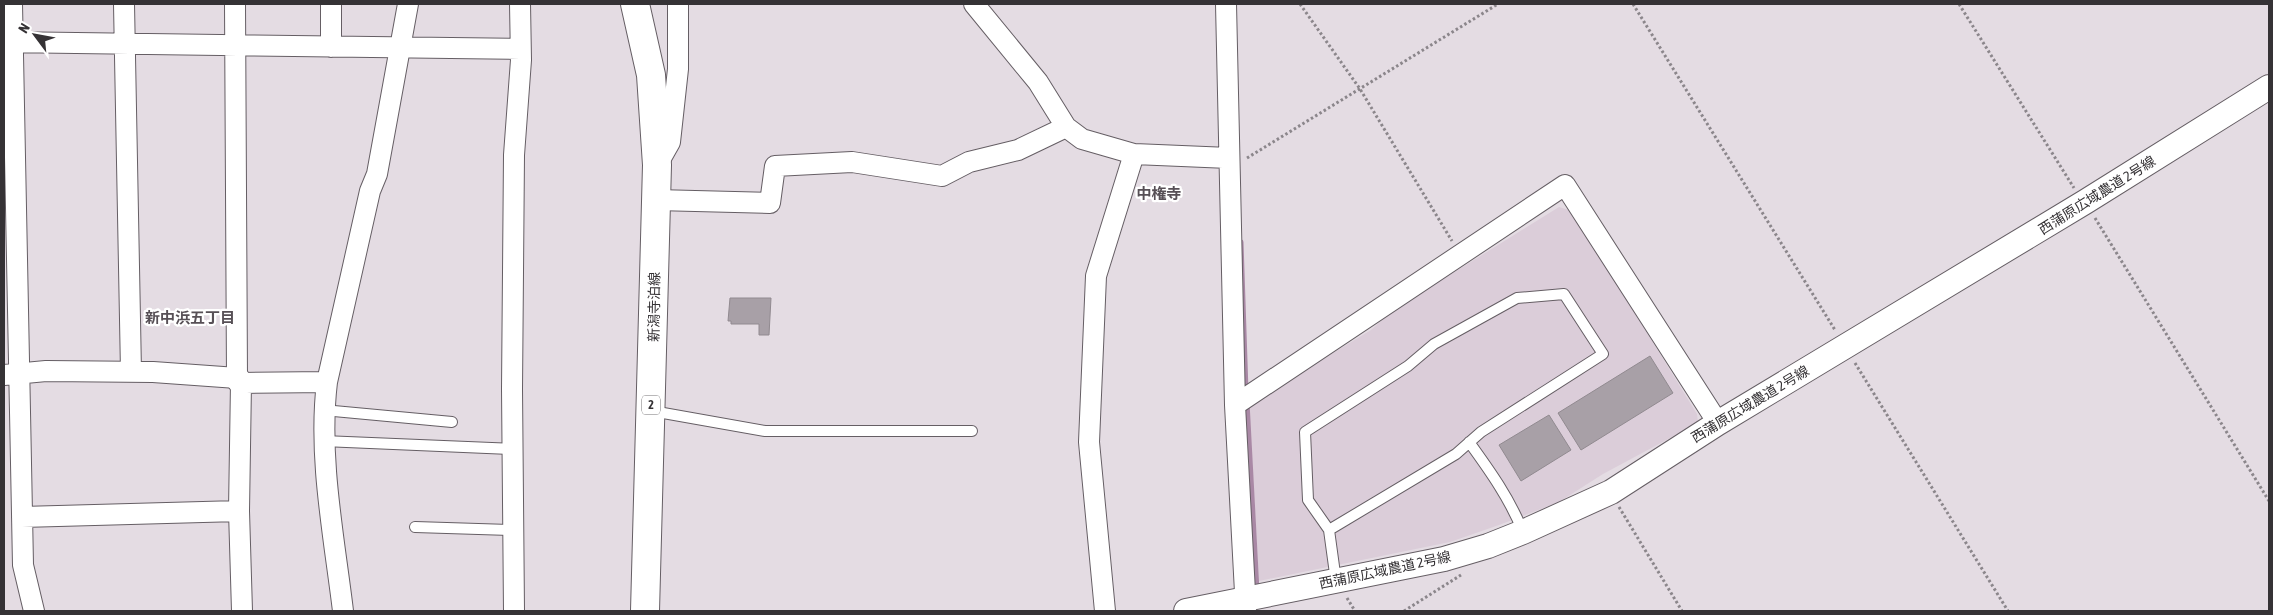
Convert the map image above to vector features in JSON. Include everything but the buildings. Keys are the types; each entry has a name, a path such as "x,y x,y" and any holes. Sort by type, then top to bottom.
{"main road":[{"name":"新潟寺泊線","path":"635,4 651,75 657,165 646,611"}],"street":[{"path":"12,4 8,42 11,375 22,517 23,565 34,611"},
{"path":"124,4 131,372"},
{"path":"235,4 239,511 242,611"},
{"path":"331,4 331,46"},
{"path":"343,611 323,441 323,410 327,382 370,191 377,174 408,4"},
{"path":"514,611 512,530 514,155 520,50 520,4"},
{"path":"657,165 670,142 678,69 678,4"},
{"path":"974,4 1038,82 1066,127 1082,139 1134,154 1229,158"},
{"path":"1226,4 1235,405 1246,605"},
{"path":"8,42 520,50"},
{"name":"西蒲原広域農道 2号線","path":"1186,611 1246,605 1336,581 1444,559 1488,546 1523,532 1610,492 1718,423 2085,202 2269,87"},
{"path":"656,200 770,203 775,166 852,162 942,176 968,162 1018,150 1066,127"},
{"path":"1104,611 1089,442 1096,276 1134,154"},
{"path":"1235,405 1565,185 1718,423"},
{"path":"11,375 46,371 131,372 239,381 327,382"},
{"path":"22,517 239,511"}],"lane":[{"path":"1329,530 1456,454 1481,432 1603,354 1564,294 1517,298 1434,344 1408,366 1305,432 1308,500 1329,530 1336,581"},
{"path":"323,410 452,422"},
{"path":"651,410 765,431 972,431"},
{"path":"323,441 513,449"},
{"path":"1469,442 1492,474 1516,515 1523,532"},
{"path":"415,526 512,530"}],"path":[{"path":"1300,4 1360,89 1461,255"},
{"path":"1229,158 1245,158 1261,151 1498,4"},
{"path":"1633,4 2008,611"},
{"path":"1959,4 2085,202 2269,501"},
{"path":"1610,492 1682,611"},
{"path":"1404,611 1467,572"}],"shaded area":[{"path":"1559,207 1572,211 1697,414 1698,423 1603,474 1559,502 1499,525 1450,542 1259,581 1249,404 1371,330 1392,311"}],"waterway":[{"path":"1241,242 1246,391"},
{"path":"1247,402 1257,591"}],"district":[{"name":"中権寺","path":"1159,193"},
{"name":"新中浜五丁目","path":"190,317"}]}
